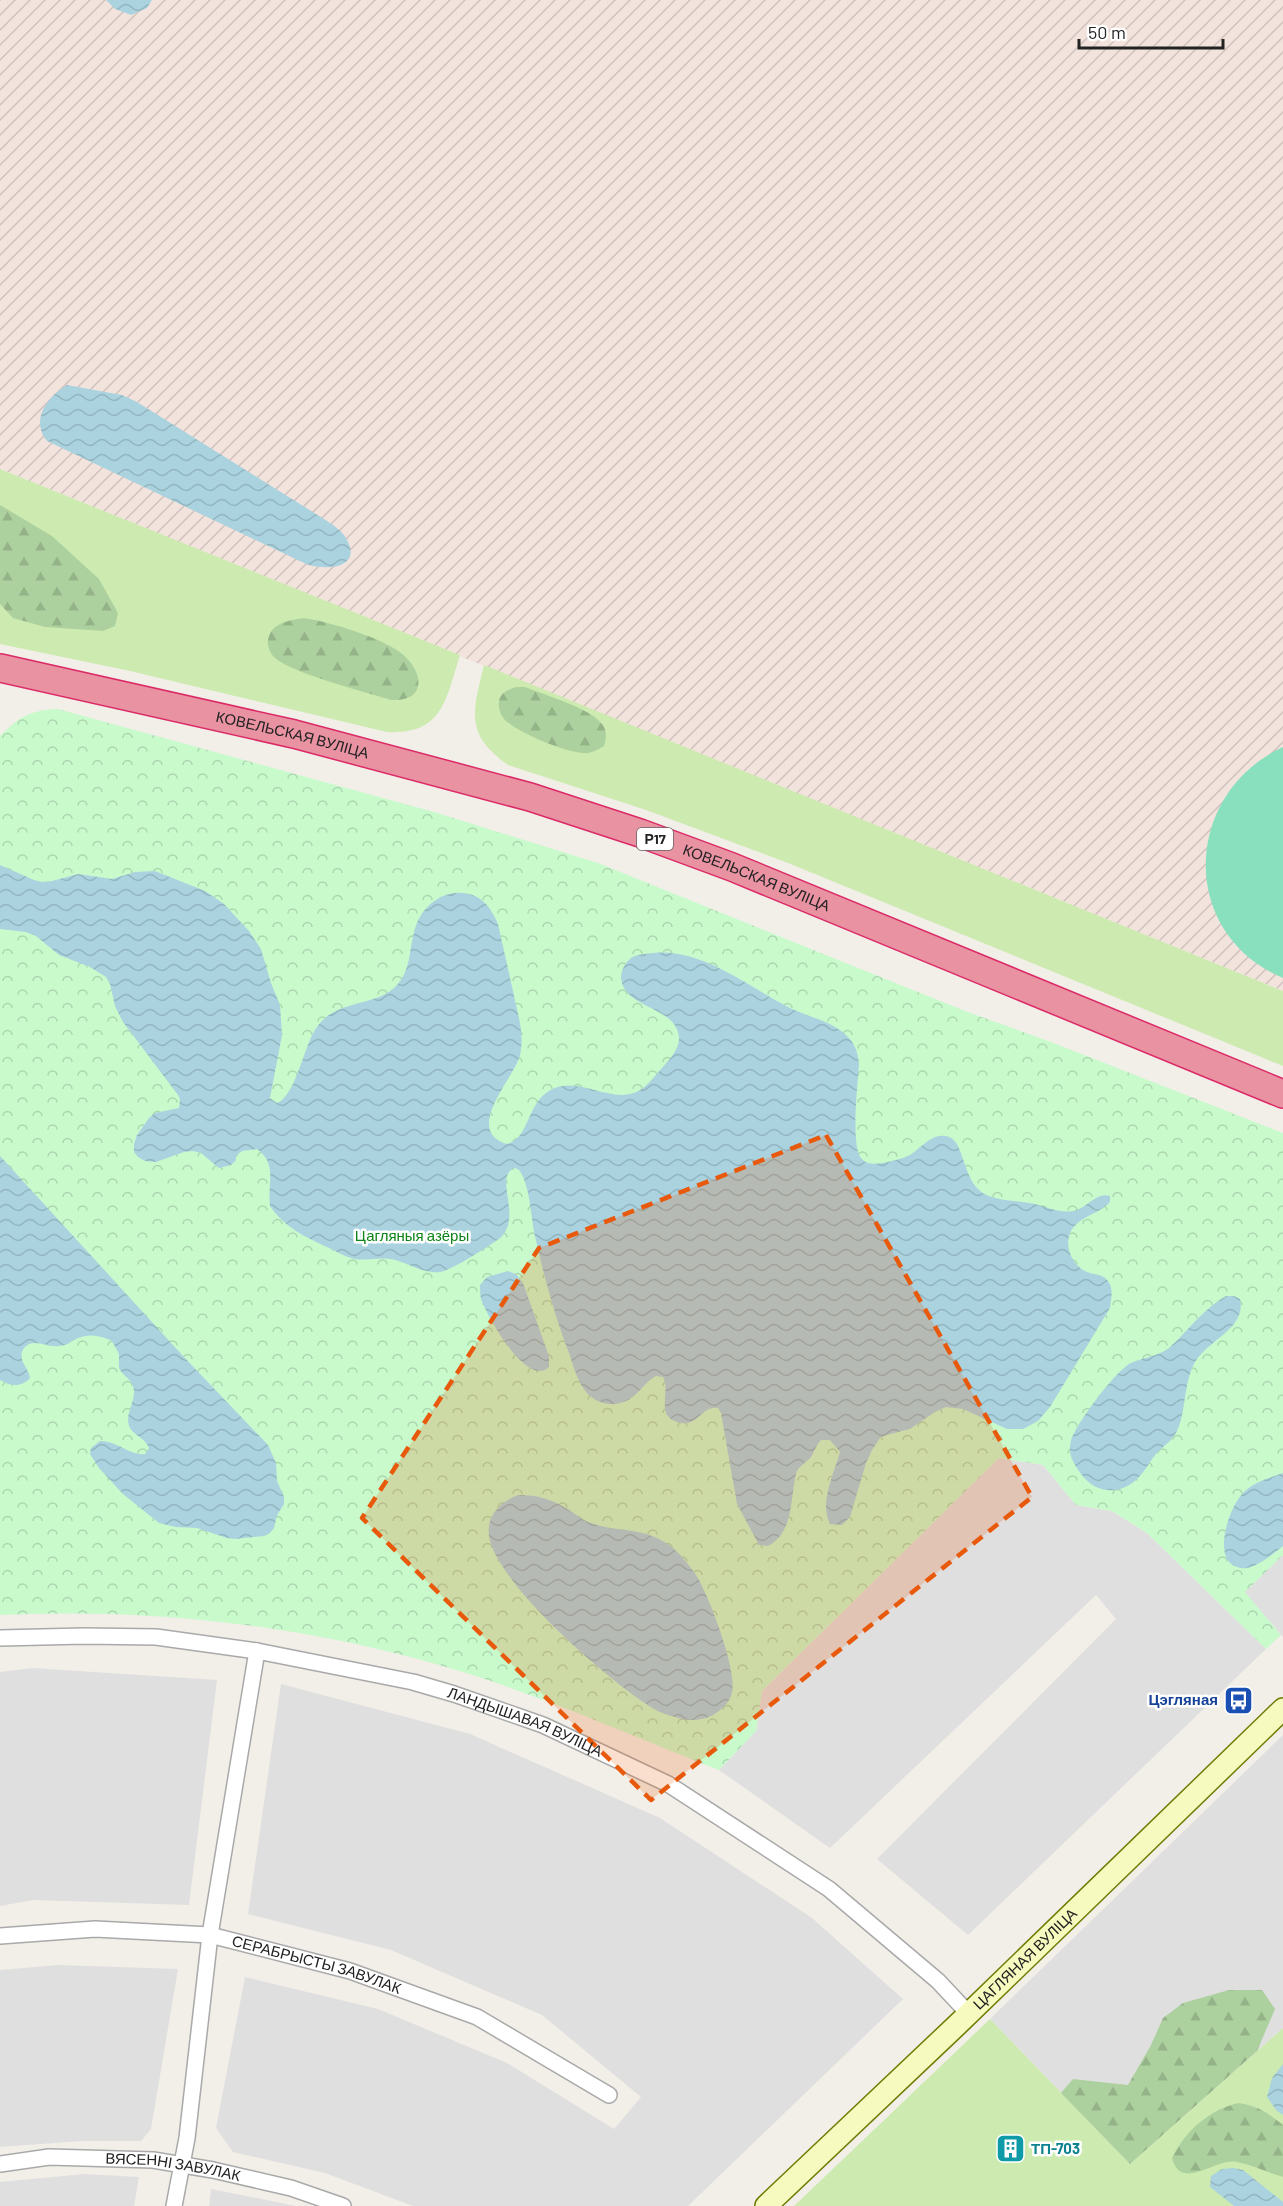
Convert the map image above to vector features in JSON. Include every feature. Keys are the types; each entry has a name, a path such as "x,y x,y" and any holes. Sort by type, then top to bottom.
{"highway":[{"name":"КОВЕЛЬСКАЯ ВУЛІЦА","path":"0,668 294,734 530,797 640,833 732,867 1283,1094"}],"street":[{"name":"ЛАНДЫШАВАЯ ВУЛІЦА","path":"0,1638 84,1635 156,1637 257,1651 413,1682 543,1725 668,1784 829,1888 938,1981 968,2013"},
{"path":"174,2206 187,2138 210,1935 257,1651"},
{"name":"ЦАГЛЯНАЯ ВУЛІЦА","path":"766,2206 1283,1709"},
{"name":"СЕРАБРЫСТЫ ЗАВУЛАК","path":"0,1936 95,1929 210,1935 350,1971 477,2017 609,2095"},
{"name":"ВЯСЕННІ ЗАВУЛАК","path":"0,2164 49,2157 153,2160 182,2164 291,2188 343,2206"}],"highlighted area":[{"path":"826,1135 1032,1497 651,1800 362,1518 539,1248"}],"shaded area":[{"path":"0,0 1283,0 1283,991 0,469"},
{"path":"999,1458 1043,1465 1076,1505 1112,1511 1147,1533 1266,1649 968,1935 877,1859 1116,1619 1096,1595 830,1848 719,1770 756,1731 762,1691"},
{"path":"1283,1555 1283,1637 1244,1592"},
{"path":"32,1668 217,1680 189,1905 33,1900 0,1906 0,1672"},
{"path":"281,1684 470,1734 660,1818 812,1918 903,1999 688,2206 413,2206 325,2173 233,2152 216,2128 245,1977 378,2009 507,2063 614,2129 641,2097 542,2015 391,1950 248,1914"},
{"path":"1283,1735 1283,2028 1130,2164 990,2019"},
{"path":"58,1965 178,1969 151,2129 141,2141 82,2141 0,2147 0,1970"},
{"path":"84,2174 139,2177 134,2206 0,2206 0,2182"},
{"path":"211,2189 296,2206 209,2206"}],"green space":[{"path":"0,469 460,655 446,699 431,721 406,731 387,732 130,671 0,644"},
{"path":"0,505 52,536 99,579 118,613 115,626 103,631 45,627 13,618 0,604"},
{"path":"304,618 354,631 392,647 409,660 414,668 418,676 416,691 403,699 391,700 311,676 274,657 268,644 271,631 289,621"},
{"path":"484,665 1283,991 1283,1066 788,863 646,810 508,765 484,743 475,721 477,696"},
{"path":"516,687 525,687 591,714 604,727 606,737 604,746 588,753 574,752 541,740 510,724 501,715 499,701 503,693"},
{"name":"Цагляныя азёры","path":"58,709 434,812 598,863 965,1011 1051,1042 1283,1133 1283,1555 1245,1592 1281,1635 1266,1649 1147,1533 1112,1511 1076,1505 1043,1465 999,1458 762,1691 756,1731 719,1770 580,1714 475,1676 385,1651 331,1639 276,1629 166,1617 55,1613 0,1615 0,736 13,724 32,713"},
{"path":"1283,747 1283,978 1249,957 1224,930 1210,898 1206,864 1211,829 1226,797 1250,769"},
{"path":"1229,1990 1262,1990 1275,2009 1257,2051 1130,2164 1061,2093 1073,2079 1128,2085 1151,2045 1163,2018 1183,2003"},
{"path":"990,2019 1130,2164 1283,2028 1283,2206 794,2206"},
{"path":"1239,2103 1262,2111 1283,2125 1283,2177 1237,2162 1219,2164 1191,2173 1183,2173 1177,2168 1172,2158 1191,2130 1218,2110"}],"water":[{"path":"106,0 152,0 147,8 131,15 115,9"},
{"path":"67,385 122,395 137,402 333,525 346,538 350,556 346,562 332,567 306,564 47,441 40,425 43,410 47,402"},
{"path":"0,865 42,882 78,874 112,879 135,872 155,871 205,891 224,904 249,931 261,949 280,1005 282,1035 270,1098 277,1103 289,1091 312,1035 325,1018 335,1011 388,992 404,976 415,930 425,909 448,894 462,893 475,896 489,907 498,924 521,1031 520,1055 490,1116 489,1128 494,1137 507,1144 521,1134 533,1109 546,1093 555,1088 577,1086 611,1094 633,1093 648,1084 673,1054 679,1041 676,1027 669,1019 631,996 624,988 622,972 625,964 631,958 644,954 672,953 707,963 790,1008 831,1025 850,1040 855,1047 859,1064 856,1142 858,1153 864,1161 877,1164 900,1159 910,1155 931,1139 945,1136 957,1145 974,1184 981,1192 992,1197 1067,1212 1078,1210 1101,1196 1110,1196 1110,1202 1074,1227 1068,1239 1068,1245 1071,1256 1082,1269 1104,1277 1110,1284 1112,1291 1110,1308 1050,1407 1038,1421 1023,1429 1007,1429 963,1409 946,1407 910,1429 880,1438 866,1463 850,1517 842,1525 830,1524 826,1507 840,1452 830,1440 821,1440 811,1457 797,1471 787,1524 783,1532 768,1546 759,1545 737,1504 721,1413 718,1408 707,1410 690,1422 677,1422 670,1419 665,1409 665,1383 663,1377 656,1376 629,1400 616,1404 600,1402 584,1389 575,1371 550,1297 535,1236 528,1192 519,1170 515,1168 506,1180 509,1222 505,1232 496,1241 460,1263 440,1272 433,1272 391,1259 351,1258 297,1232 270,1206 270,1168 257,1149 242,1151 231,1165 219,1168 201,1153 193,1151 156,1162 145,1161 138,1157 134,1152 134,1144 137,1135 149,1118 155,1113 179,1108 180,1099 123,1022 115,1006 106,977 90,967 59,955 36,936 26,932 0,929"},
{"path":"0,1156 183,1356 268,1445 276,1463 277,1481 284,1497 284,1504 270,1533 264,1536 235,1539 197,1528 159,1523 123,1494 99,1468 90,1454 91,1448 100,1441 113,1443 139,1454 145,1454 149,1448 128,1423 134,1391 130,1381 119,1368 119,1354 112,1341 90,1335 61,1346 32,1343 24,1348 21,1356 30,1378 15,1385 0,1380"},
{"path":"508,1271 517,1275 523,1283 549,1356 549,1367 540,1371 530,1368 519,1360 509,1348 481,1299 480,1285 487,1277"},
{"path":"1226,1296 1240,1299 1241,1309 1238,1318 1195,1362 1188,1381 1181,1420 1174,1436 1155,1455 1139,1477 1129,1485 1107,1490 1093,1485 1078,1470 1070,1450 1074,1433 1088,1411 1124,1368 1169,1348 1203,1314"},
{"path":"1283,1473 1283,1546 1252,1567 1234,1566 1226,1556 1224,1537 1235,1505 1249,1488"},
{"path":"518,1495 551,1500 585,1521 599,1526 652,1536 663,1541 680,1555 704,1590 728,1656 733,1686 731,1696 724,1707 709,1717 694,1720 686,1720 656,1710 613,1679 559,1632 512,1580 496,1556 489,1536 490,1522 496,1510 506,1501"},
{"path":"1283,2064 1283,2115 1276,2110 1267,2097 1272,2078"},
{"path":"1222,2169 1243,2170 1283,2202 1283,2206 1234,2206 1210,2187 1211,2176"}],"place":[{"name":"Цэгляная","path":"1239,1700"},
{"name":"ТП-703","path":"1010,2149"}]}
